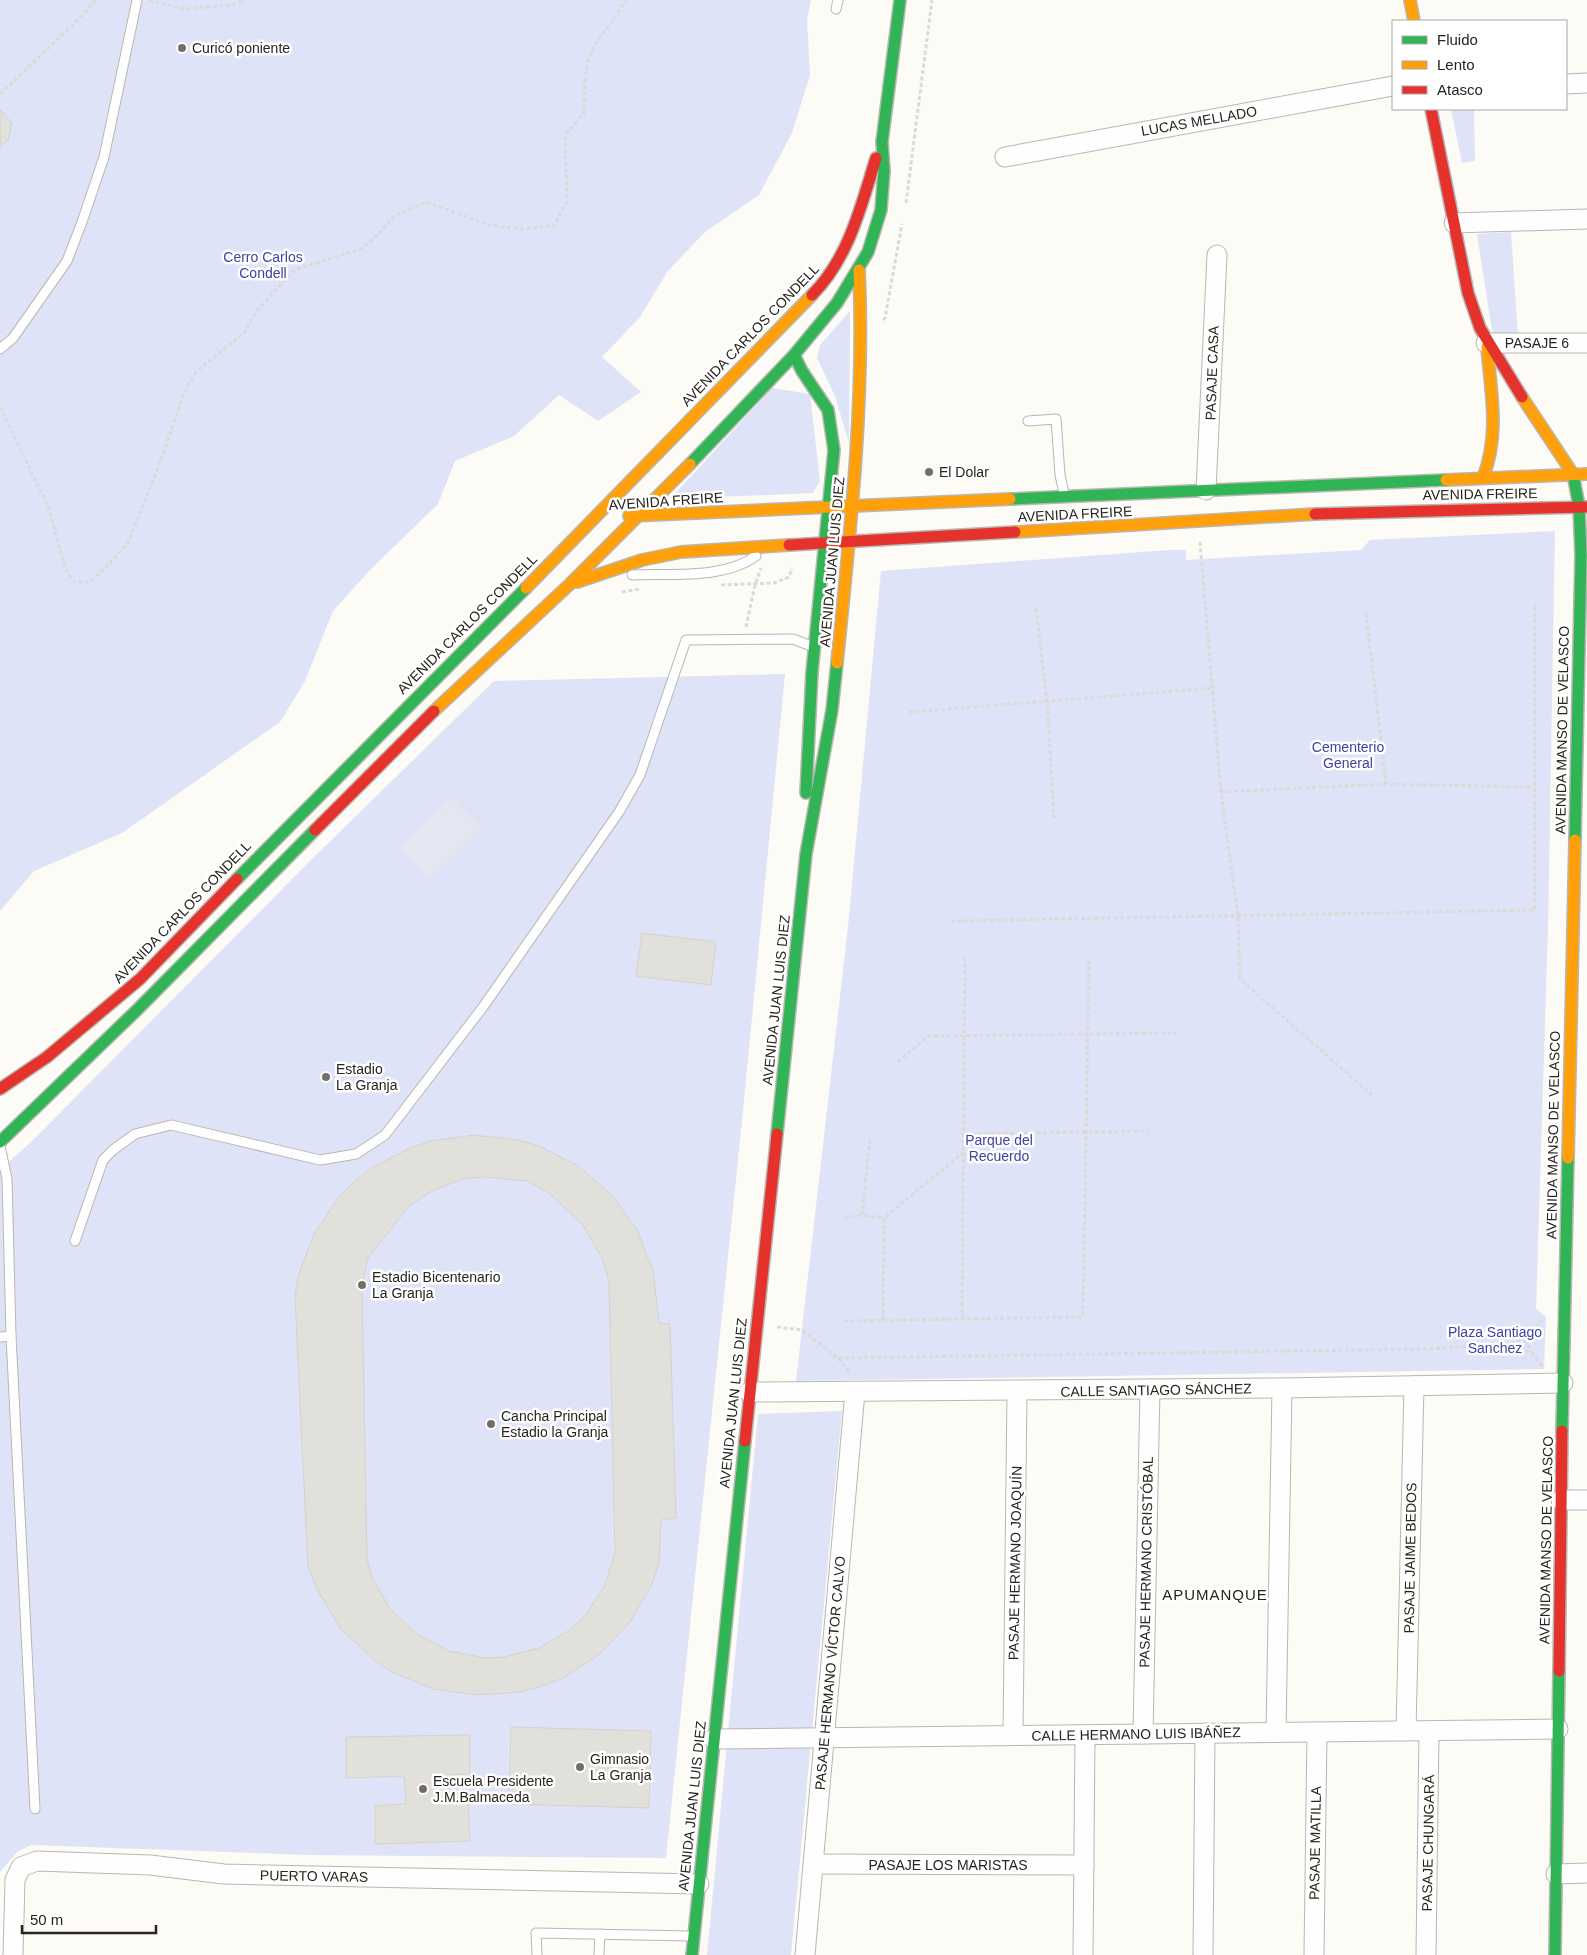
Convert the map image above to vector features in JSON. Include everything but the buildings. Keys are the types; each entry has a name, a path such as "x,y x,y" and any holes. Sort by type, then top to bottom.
{"main road":[{"path":"0,1142 82,1064 400,744 640,516 794,355 837,303 859,270 874,238 881,210 884,171 882,142 900,0"},
{"path":"1410,0 1414,20"},
{"name":"AVENIDA MANSO DE VELASCO","path":"1431,110 1468,293 1486,343 1573,474 1583,507 1573,870 1578,1104 1564,1304 1554,1955"},
{"name":"AVENIDA CARLOS CONDELL","path":"0,1091 70,1039 140,979 340,773 587,526 824,283 846,246 857,222 870,171 882,142"},
{"name":"AVENIDA JUAN LUIS DIEZ","path":"692,1955 806,854 832,710 853,505 862,338 859,270"},
{"path":"794,355 793,335 798,309"},
{"name":"AVENIDA MANSO DE VELASCO","path":"1483,478 1494,436 1486,343"},
{"name":"AVENIDA JUAN LUIS DIEZ","path":"794,355 797,365 825,400 832,420 834,445 830,506 814,647 807,740 806,854"},
{"name":"AVENIDA FREIRE","path":"587,526 615,518 830,506 1587,474"},
{"name":"AVENIDA FREIRE","path":"570,584 642,560 681,552 1345,512 1583,507"},
{"path":"1573,870 1587,870"}],"street":[{"path":"1567,84 1587,83"},
{"name":"LUCAS MELLADO","path":"1005,157 1392,86"},
{"path":"1454,223 1587,219"},
{"name":"PASAJE CASA","path":"1206,490 1217,255"},
{"name":"PASAJE 6","path":"1486,343 1587,343"},
{"name":"CALLE SANTIAGO SÁNCHEZ","path":"749,1392 1150,1390 1563,1383"},
{"name":"PASAJE JAIME BEDOS","path":"1406,1731 1414,1386"},
{"path":"1276,1732 1282,1388"},
{"name":"PASAJE HERMANO CRISTÓBAL","path":"1143,1734 1150,1390"},
{"name":"PASAJE HERMANO JOAQUÍN","path":"1013,1735 1017,1391"},
{"name":"PASAJE HERMANO VÍCTOR CALVO","path":"805,1955 855,1392"},
{"path":"1561,1500 1587,1500"},
{"name":"CALLE HERMANO LUIS IBÁÑEZ","path":"714,1739 1558,1729"},
{"name":"PASAJE CHUNGARÁ","path":"1426,1955 1430,1730"},
{"name":"PASAJE MATILLA","path":"1314,1955 1317,1732"},
{"path":"1203,1955 1205,1733"},
{"path":"1083,1955 1085,1734"},
{"name":"PUERTO VARAS","path":"13,1955 14,1880 22,1867 37,1861 150,1865 224,1874 699,1884"},
{"name":"PASAJE LOS MARISTAS","path":"813,1864 1084,1865"},
{"path":"1556,1874 1587,1873"}],"lane":[{"path":"0,349 12,338 67,261 104,157 136,0"},
{"path":"1028,421 1056,419 1060,475 1064,496"},
{"path":"595,576 721,571 740,566 770,546"},
{"path":"75,1241 103,1160 123,1141 147,1130 171,1125 320,1160 356,1154 385,1135 483,1007 619,812 640,775 686,640 793,639 814,647"},
{"path":"0,1146 7,1179 11,1336 35,1808"},
{"path":"0,1337 11,1336"},
{"path":"537,1955 536,1934 694,1936"},
{"path":"599,1955 600,1934"}],"path":[{"path":"0,94 78,20 96,0"},
{"path":"149,0 184,9 231,5 246,0"},
{"path":"0,407 48,506 65,568 74,582 89,582 105,569 128,543 158,468 184,391 197,370 245,332 256,312 294,270 361,248 378,235 394,216 426,202 489,225 520,229 554,226 567,201 565,135 584,113 586,71 594,46 616,18 625,0"},
{"path":"1198,522 1214,688 1221,792 1238,916 1240,979 1374,1097"},
{"path":"744,640 755,585 770,546"},
{"path":"951,921 1535,910 1536,603"},
{"path":"1036,608 1047,701 1054,818"},
{"path":"1366,613 1386,784"},
{"path":"910,712 1214,688"},
{"path":"1221,792 1386,784 1535,787"},
{"path":"844,1321 1083,1317 1089,957"},
{"path":"962,1319 965,958"},
{"path":"898,1062 928,1036 1176,1033"},
{"path":"964,1134 1148,1130"},
{"path":"862,1215 870,1139"},
{"path":"845,1218 862,1215 884,1218 964,1152"},
{"path":"883,1320 884,1218"},
{"path":"838,1358 1426,1349 1509,1344 1525,1339 1546,1317 1564,1304"},
{"path":"756,1325 802,1330 838,1358 857,1381 855,1392"},
{"path":"1525,1339 1532,1353 1544,1369 1544,1383"},
{"path":"1509,1344 1532,1353"}],"green space":[{"name":"Cerro Carlos Condell","path":"0,0 811,0 807,20 810,75 792,133 759,195 705,232 667,272 640,317 602,357 641,392 598,421 559,395 514,436 455,461 438,504 372,568 333,611 305,681 280,722 122,833 34,871 0,911"},
{"path":"1451,110 1474,110 1475,161 1462,163"},
{"path":"1511,232 1518,336 1493,337 1477,234"},
{"path":"850,311 849,443 835,396 817,358 820,345"},
{"path":"772,388 810,394 820,481 813,493 670,499"},
{"name":"Cementerio General","path":"1555,531 1548,928 1536,1309 1546,1317 1544,1369 796,1381 848,927 881,571 1170,550 1186,550 1186,560 1361,550 1370,540"},
{"name":"Estadio Bicentenario La Granja","path":"785,674 743,1111 666,1858 309,1855 31,1845 17,1852 0,1872 0,1169 30,1143 312,859 494,681"},
{"path":"842,1411 791,1955 707,1955 758,1414"}],"shaded area":[{"path":"452,797 482,828 429,878 399,847"}],"traffic: fast":[{"path":"690,464 794,355 837,303 868,252 881,210 884,171 882,142 900,0"},
{"path":"794,355 802,371 828,410 834,450 812,672 806,793"},
{"path":"1573,474 1579,506 1581,555 1575,840"},
{"path":"1010,499 1446,480"},
{"path":"237,879 526,588"},
{"path":"777,1134 806,854 832,710 837,663"},
{"path":"0,1142 138,1009 315,830"},
{"path":"1562,1431 1568,1158"},
{"path":"692,1955 745,1441"},
{"path":"1555,1955 1559,1671"}],"traffic: slow":[{"path":"1410,0 1414,20"},
{"path":"837,663 858,418 860,369 859,270"},
{"path":"526,588 812,295"},
{"path":"1483,478 1488,462 1493,429 1487,347"},
{"path":"1522,397 1573,474"},
{"path":"434,711 570,584 690,464"},
{"path":"1446,480 1587,474"},
{"path":"629,516 1010,499"},
{"path":"1015,532 1315,514"},
{"path":"577,582 642,560 681,552 789,545"},
{"path":"1568,1158 1575,840"}],"traffic: jam":[{"path":"1431,110 1468,293 1480,328 1522,397"},
{"path":"812,295 836,265 845,248 859,213 876,158"},
{"path":"1315,514 1587,507"},
{"path":"789,545 1015,532"},
{"path":"315,830 434,711"},
{"path":"0,1089 47,1057 140,979 237,879"},
{"path":"745,1441 777,1134"},
{"path":"1559,1671 1562,1431"}],"place":[{"name":"Curicó poniente","path":"182,48"},
{"name":"El Dolar","path":"929,472"},
{"name":"Estadio La Granja","path":"326,1077"},
{"name":"Estadio Bicentenario La Granja","path":"362,1285"},
{"name":"Cancha Principal Estadio la Granja","path":"491,1424"},
{"name":"Gimnasio La Granja","path":"580,1767"},
{"name":"Escuela Presidente J.M.Balmaceda","path":"423,1789"}],"district":[{"name":"APUMANQUE","path":"1215,1594"}],"park label":[{"name":"Parque del Recuerdo","path":"999,1148"},
{"name":"Plaza Santiago Sanchez","path":"1495,1340"}]}
